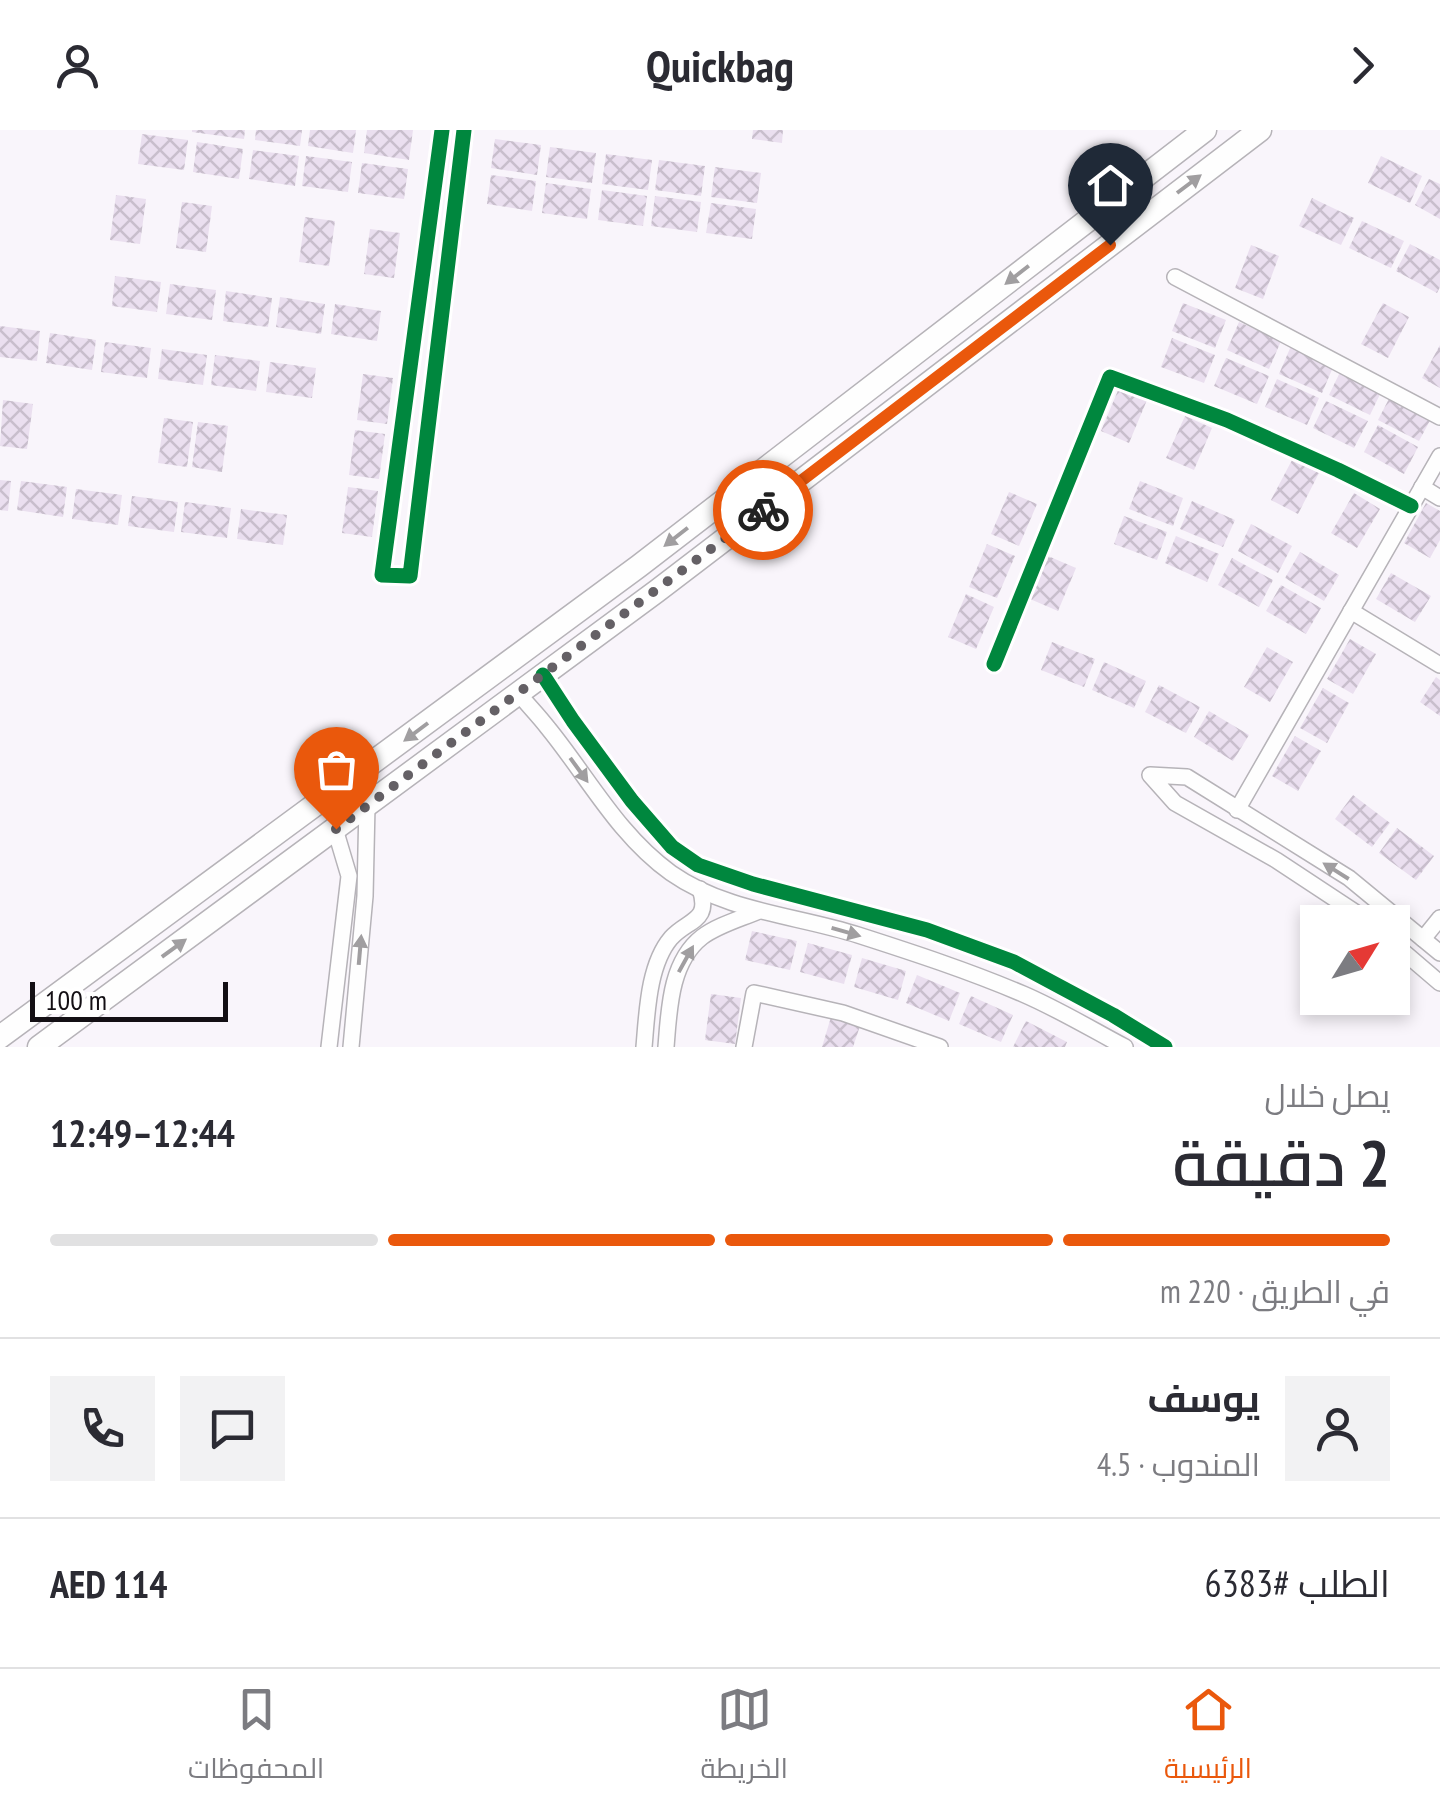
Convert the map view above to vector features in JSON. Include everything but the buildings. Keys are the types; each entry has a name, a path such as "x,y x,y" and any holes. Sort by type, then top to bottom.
{"main road":[{"path":"0,1037 639,566 1205,130"},
{"path":"39,1047 672,579 1260,130"}],"street":[{"path":"442,130 382,574 410,576 464,130"},
{"path":"1174,277 1440,417"},
{"path":"994,664 1110,376 1227,420 1411,506"},
{"path":"1236,810 1440,456"},
{"path":"1422,487 1440,498"},
{"path":"1351,610 1440,664"},
{"path":"543,675 632,800 672,847 698,865 753,884 927,930 1014,962 1165,1047"},
{"path":"518,693 549,728 609,812 670,872 712,896 843,930 948,964 1027,996 1098,1041 1125,1047"},
{"path":"1344,905 1176,802 1150,775 1187,777 1348,878 1440,952"},
{"path":"350,1047 364,896 367,805"},
{"path":"329,1047 349,876 336,829"},
{"path":"644,1047 652,977 670,939 702,913 705,903 700,889"},
{"path":"666,1047 674,984 684,956 713,930 759,910"},
{"path":"1423,939 1440,918"},
{"path":"1410,957 1440,983"},
{"path":"744,1047 754,993 843,1013 940,1047"}],"cycle path":[{"path":"442,130 382,575 410,576 464,130"},
{"path":"994,664 1110,377 1227,420 1411,506"},
{"path":"543,675 632,801 672,847 698,865 753,884 927,930 1014,962 1165,1047"}],"way so far":[{"path":"336,829 763,510"}],"route":[{"path":"763,510 1110,245"}]}
